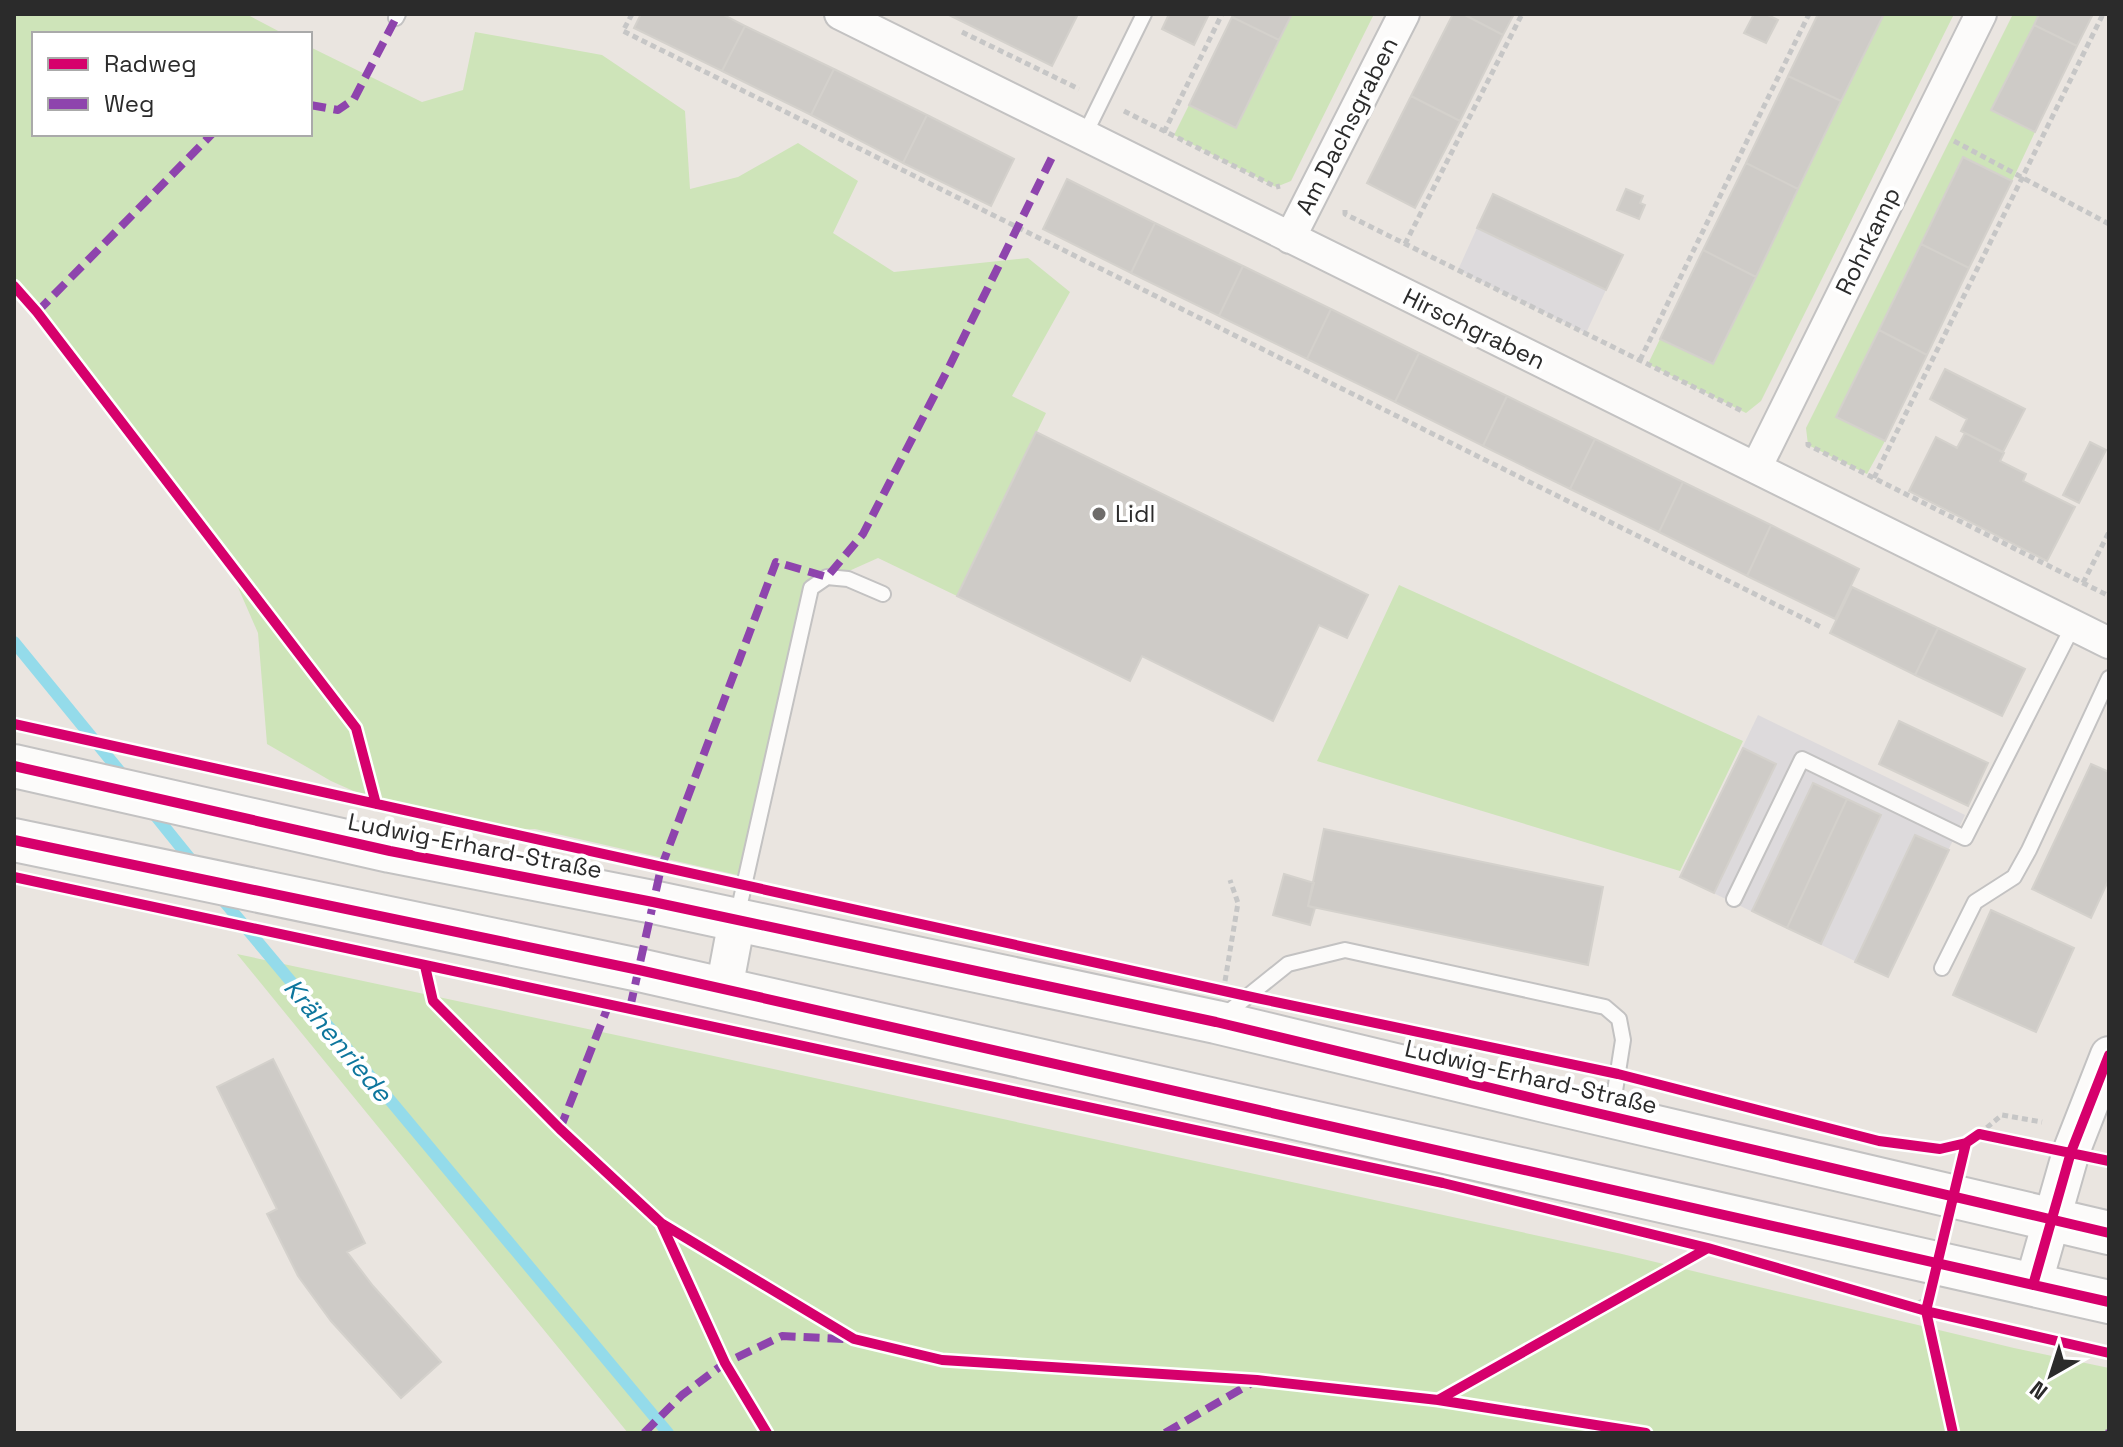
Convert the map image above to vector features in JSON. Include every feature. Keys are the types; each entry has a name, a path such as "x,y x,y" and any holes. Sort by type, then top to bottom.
{"main road":[{"name":"Ludwig-Erhard-Straße","path":"14,766 390,851 737,920 1220,1006 1618,1118 2109,1233"},
{"path":"14,840 724,989 2109,1302"}],"street":[{"name":"Hirschgraben","path":"840,14 2109,643"},
{"name":"Am Dachsgraben","path":"1290,238 1404,14"},
{"name":"Rohrkamp","path":"1756,468 1981,14"},
{"path":"724,989 737,920"},
{"path":"2033,1285 2071,1152 2109,1055"}],"lane":[{"path":"1084,136 1144,14"},
{"path":"737,920 811,588 827,577 848,579 883,594"},
{"path":"1734,899 1802,759 1965,838 2073,626"},
{"path":"1942,968 1975,902 2014,877 2109,678"},
{"path":"1220,1006 1288,964 1345,950 1605,1007 1619,1019 1623,1040 1615,1091 1618,1118"}],"path":[{"path":"632,14 623,31 1821,627"},
{"path":"1164,132 1222,14"},
{"path":"1522,14 1405,244 1746,413 1753,407"},
{"path":"1640,360 1809,14"},
{"path":"1874,478 2103,14"},
{"path":"1950,139 2109,224"},
{"path":"1807,437 1808,445 2109,596"},
{"path":"2083,583 2109,532"},
{"path":"1220,1006 1238,903 1230,880"},
{"path":"1979,1134 1994,1137"},
{"path":"1926,1311 1937,1264"}],"shaded area":[{"path":"1477,228 1606,290 1586,333 1458,270"},
{"path":"1758,715 1965,815 1888,977 1680,877"}],"green space":[{"path":"14,14 246,14 280,32 32,32 32,136 312,136 312,48 422,102 463,90 475,32 602,55 685,111 690,189 738,177 798,143 858,181 833,233 894,272 1028,258 1070,292 1012,396 1046,413 957,596 878,558 811,588 746,877 535,829 483,831 412,817 331,781 267,744 258,633 220,546 14,286"},
{"path":"1292,14 1374,14 1291,181 1276,187 1174,135 1189,105 1236,127"},
{"path":"1884,14 1954,14 1761,401 1746,413 1648,364 1660,339 1713,364"},
{"path":"2013,14 2039,14 1992,109 2035,132 2012,181 1963,158 1836,417 1885,441 1867,474 1808,445 1806,428"},
{"path":"1399,585 1743,741 1680,871 1317,761"},
{"path":"237,954 1622,1254 2109,1368 2109,1433 628,1433"}],"building":[{"path":"641,14 722,14 745,26 722,71 634,28"},
{"path":"947,14 1072,14 1077,16 1052,66"},
{"path":"1169,14 1209,14 1194,45 1162,29"},
{"path":"1234,14 1292,14 1279,40 1232,17"},
{"path":"1453,14 1463,14 1503,35 1460,121 1411,96"},
{"path":"1463,14 1514,14 1503,35"},
{"path":"1754,14 1766,14 1778,20 1766,43 1744,33"},
{"path":"1818,14 1884,14 1841,101 1788,76"},
{"path":"2039,14 2093,14 2077,46 2034,25"},
{"path":"1232,17 1279,40 1236,128 1189,105"},
{"path":"2034,25 2077,46 2035,132 1991,110"},
{"path":"745,26 834,69 811,115 722,71"},
{"path":"834,69 927,115 903,163 811,115"},
{"path":"1788,76 1841,101 1798,189 1746,163"},
{"path":"1411,96 1460,121 1415,208 1367,183"},
{"path":"927,115 1014,159 991,206 903,163"},
{"path":"1963,157 2012,181 1969,268 1921,244"},
{"path":"1746,163 1798,189 1756,277 1703,250"},
{"path":"1067,179 1155,223 1131,273 1043,229"},
{"path":"1626,189 1643,196 1640,203 1645,205 1639,219 1617,210"},
{"path":"1493,194 1623,255 1606,290 1477,228"},
{"path":"1155,223 1243,266 1219,316 1131,273"},
{"path":"1921,244 1969,268 1927,355 1879,330"},
{"path":"1703,250 1756,277 1713,364 1660,339"},
{"path":"1243,266 1331,309 1307,359 1219,316"},
{"path":"1331,309 1419,353 1395,402 1307,359"},
{"path":"1879,330 1927,355 1885,441 1836,417"},
{"path":"1419,353 1507,396 1483,446 1395,402"},
{"path":"1945,369 2025,409 2003,452 1961,431 1967,419 1930,399"},
{"path":"1507,396 1595,439 1570,489 1483,446"},
{"name":"Lidl","path":"1036,432 1368,595 1347,638 1319,625 1273,721 1142,656 1130,681 957,596"},
{"path":"1965,433 2004,453 2000,461 2026,474 2023,481 2075,507 2047,561 1909,491 1936,437 1957,448"},
{"path":"1595,439 1683,482 1659,532 1570,489"},
{"path":"2090,442 2106,450 2079,503 2063,495"},
{"path":"1683,482 1771,525 1747,576 1659,532"},
{"path":"1771,525 1859,569 1835,619 1747,576"},
{"path":"1852,587 1938,628 1915,675 1830,633"},
{"path":"1938,628 2025,669 2002,716 1915,675"},
{"path":"1899,721 1988,763 1968,806 1879,764"},
{"path":"1743,748 1776,764 1714,893 1680,877"},
{"path":"2091,764 2109,772 2109,879 2091,918 2032,889"},
{"path":"1813,783 1847,799 1787,928 1752,911"},
{"path":"1847,799 1881,815 1821,944 1787,928"},
{"path":"1324,829 1603,887 1588,965 1308,906"},
{"path":"1915,835 1949,850 1888,977 1855,962"},
{"path":"1284,874 1314,883 1308,906 1315,908 1310,925 1273,915"},
{"path":"1991,910 2074,948 2036,1032 1953,995"},
{"path":"273,1059 365,1243 347,1252 441,1362 401,1398 331,1321 298,1276 267,1214 277,1209 217,1087"}],"waterway":[{"name":"Krähenriede","path":"14,642 126,779"},
{"name":"Krähenriede","path":"150,809 196,866"},
{"name":"Krähenriede","path":"217,893 668,1433"}],"marked path":[{"path":"312,105 338,110 354,99 396,18"},
{"path":"37,312 210,136"},
{"path":"630,1008 661,868 776,562 827,577 863,534 1055,151"},
{"path":"560,1129 609,1004"},
{"path":"644,1433 682,1395 725,1363 782,1336 846,1339"},
{"path":"1165,1433 1255,1381"}],"cycle path":[{"path":"14,286 356,728 376,804"},
{"path":"14,724 1247,996 1618,1074 1879,1141 1940,1149 1966,1143 1979,1134 2109,1161"},
{"path":"14,766 390,851 653,902 1216,1022 2109,1233"},
{"path":"14,840 639,970 2109,1302"},
{"path":"14,877 1443,1183 1708,1248 1926,1311 2109,1353"},
{"path":"425,966 433,1001 560,1129 661,1223 725,1363 767,1433"},
{"path":"2033,1285 2071,1152 2109,1055"},
{"path":"1953,1433 1926,1311 1966,1143"},
{"path":"661,1223 854,1339 942,1360 1257,1380 1438,1400 1646,1433"},
{"path":"1438,1400 1708,1248"}],"place":[{"name":"Lidl","path":"1099,514"}]}
